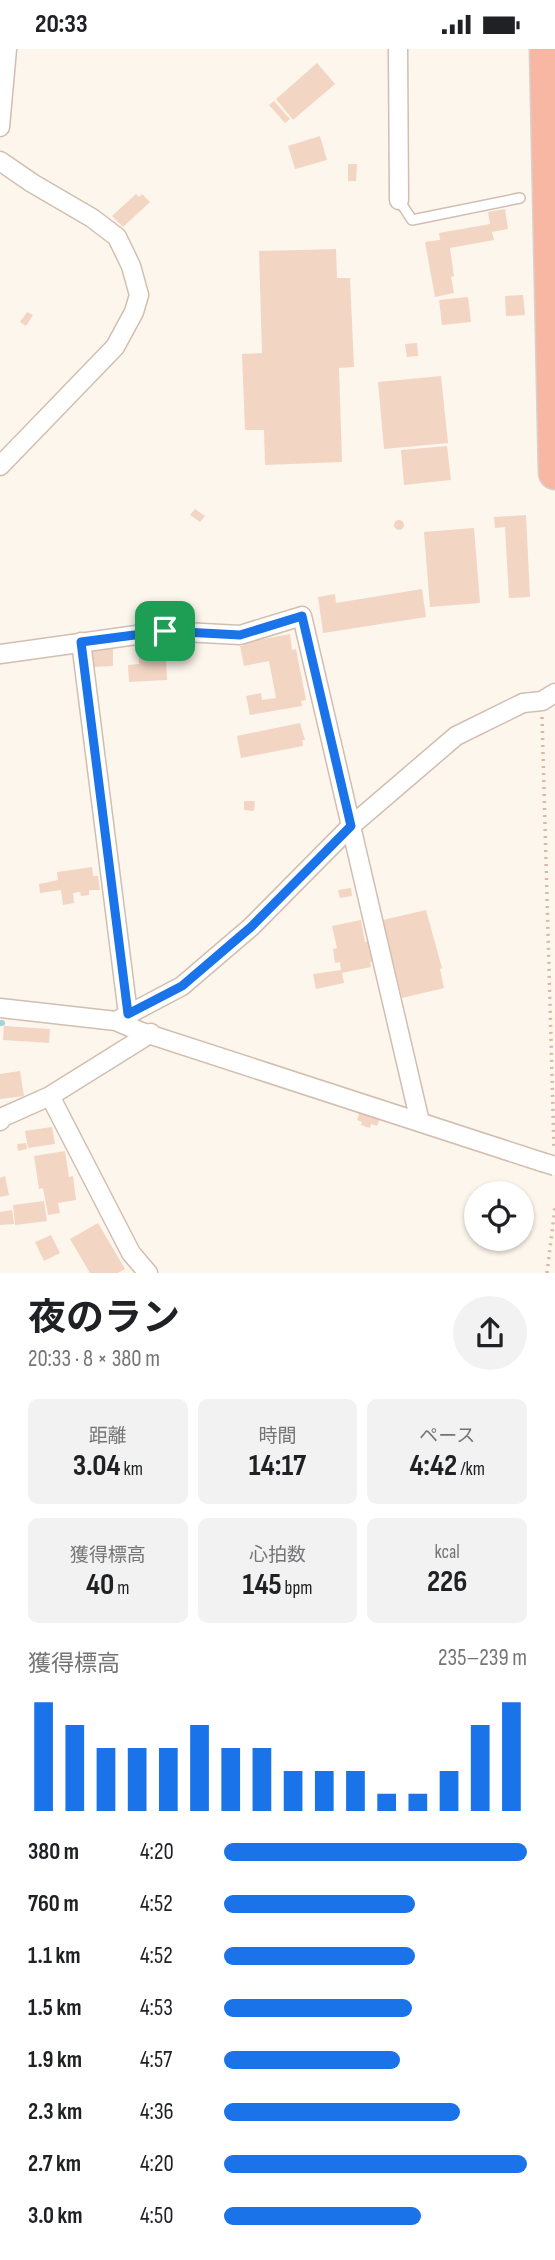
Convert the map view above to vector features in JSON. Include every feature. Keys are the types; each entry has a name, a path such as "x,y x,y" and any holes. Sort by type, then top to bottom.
{"highway":[{"path":"546,49 555,473"}],"street":[{"path":"0,127 7,49"},
{"path":"398,49 399,200"},
{"path":"0,161 92,218 117,237 131,266 138,295 134,312 115,347 0,465"},
{"path":"0,654 165,631 240,635 302,616 420,1122"},
{"path":"81,642 122,1017"},
{"path":"122,1017 182,986 251,927 351,826 456,736 523,703 548,697"},
{"path":"0,1008 122,1017 151,1033 420,1122 550,1161"},
{"path":"0,1121 3,1117 50,1096 151,1033"},
{"path":"50,1096 131,1253 148,1273"}],"lane":[{"path":"399,200 411,220 520,198"}],"path":[{"path":"548,697 550,1161"},
{"path":"547,1273 555,1207"}],"building":[{"path":"317,63 335,84 293,120 276,99"},
{"path":"274,101 290,119 285,123 269,105"},
{"path":"320,136 327,160 295,169 288,146"},
{"path":"348,164 357,164 356,181 348,181"},
{"path":"136,194 139,197 142,194 150,202 123,227 112,216"},
{"path":"505,209 508,229 492,232 494,240 450,248 454,293 435,297 425,242 440,240 439,233 490,224 488,212"},
{"path":"336,249 337,278 350,278 354,367 339,368 342,462 265,465 264,430 245,430 242,354 262,353 259,251"},
{"path":"523,295 525,315 506,316 505,296"},
{"path":"468,297 471,322 442,325 439,300"},
{"path":"27,312 33,315 26,326 20,322"},
{"path":"417,343 418,356 407,357 405,344"},
{"path":"441,376 448,443 384,449 378,382"},
{"path":"447,446 451,480 404,485 401,450"},
{"path":"195,509 205,516 200,522 190,515"},
{"path":"526,515 530,597 509,598 505,527 495,528 494,517"},
{"path":"399,520 403,521 403,529 399,530 395,529 394,525 395,521"},
{"path":"474,528 480,603 430,607 424,532"},
{"path":"422,589 426,617 323,633 318,597 335,594 336,603"},
{"path":"290,634 292,650 296,649 306,700 301,701 302,706 250,715 246,696 261,693 262,700 276,698 269,661 244,666 240,646 243,646 242,643"},
{"path":"165,642 167,680 129,682 128,665 139,664 138,643"},
{"path":"92,647 113,647 113,666 92,667"},
{"path":"300,723 305,740 302,740 303,746 241,758 237,736"},
{"path":"244,801 255,801 254,811 244,810"},
{"path":"92,867 93,876 98,876 100,890 89,890 89,895 81,896 80,892 73,893 74,903 63,905 61,890 40,893 39,884 58,880 57,872"},
{"path":"351,888 352,896 340,898 338,890"},
{"path":"426,910 442,968 444,988 402,998 383,920"},
{"path":"361,920 365,942 371,941 375,961 370,962 371,967 342,973 344,983 316,989 313,974 341,970 340,962 335,963 333,949 337,948 332,926"},
{"path":"4,1026 50,1029 49,1043 3,1040"},
{"path":"20,1071 24,1096 0,1099 0,1074"},
{"path":"360,1111 380,1118 377,1126 371,1124 370,1128 361,1125 362,1122 357,1120"},
{"path":"52,1127 55,1144 28,1148 25,1131"},
{"path":"26,1143 27,1149 18,1151 17,1144"},
{"path":"65,1151 69,1177 73,1176 76,1200 58,1203 60,1213 48,1215 43,1188 39,1189 34,1156"},
{"path":"5,1176 9,1195 0,1197 0,1178"},
{"path":"44,1201 47,1221 15,1225 13,1205"},
{"path":"12,1210 14,1224 0,1225 0,1212"},
{"path":"98,1223 125,1269 118,1273 90,1273 70,1239"},
{"path":"51,1235 60,1253 44,1261 35,1242"}],"route":[{"path":"302,616 351,826 251,927 182,986 128,1014 81,642 165,631 240,635 302,616"}]}
